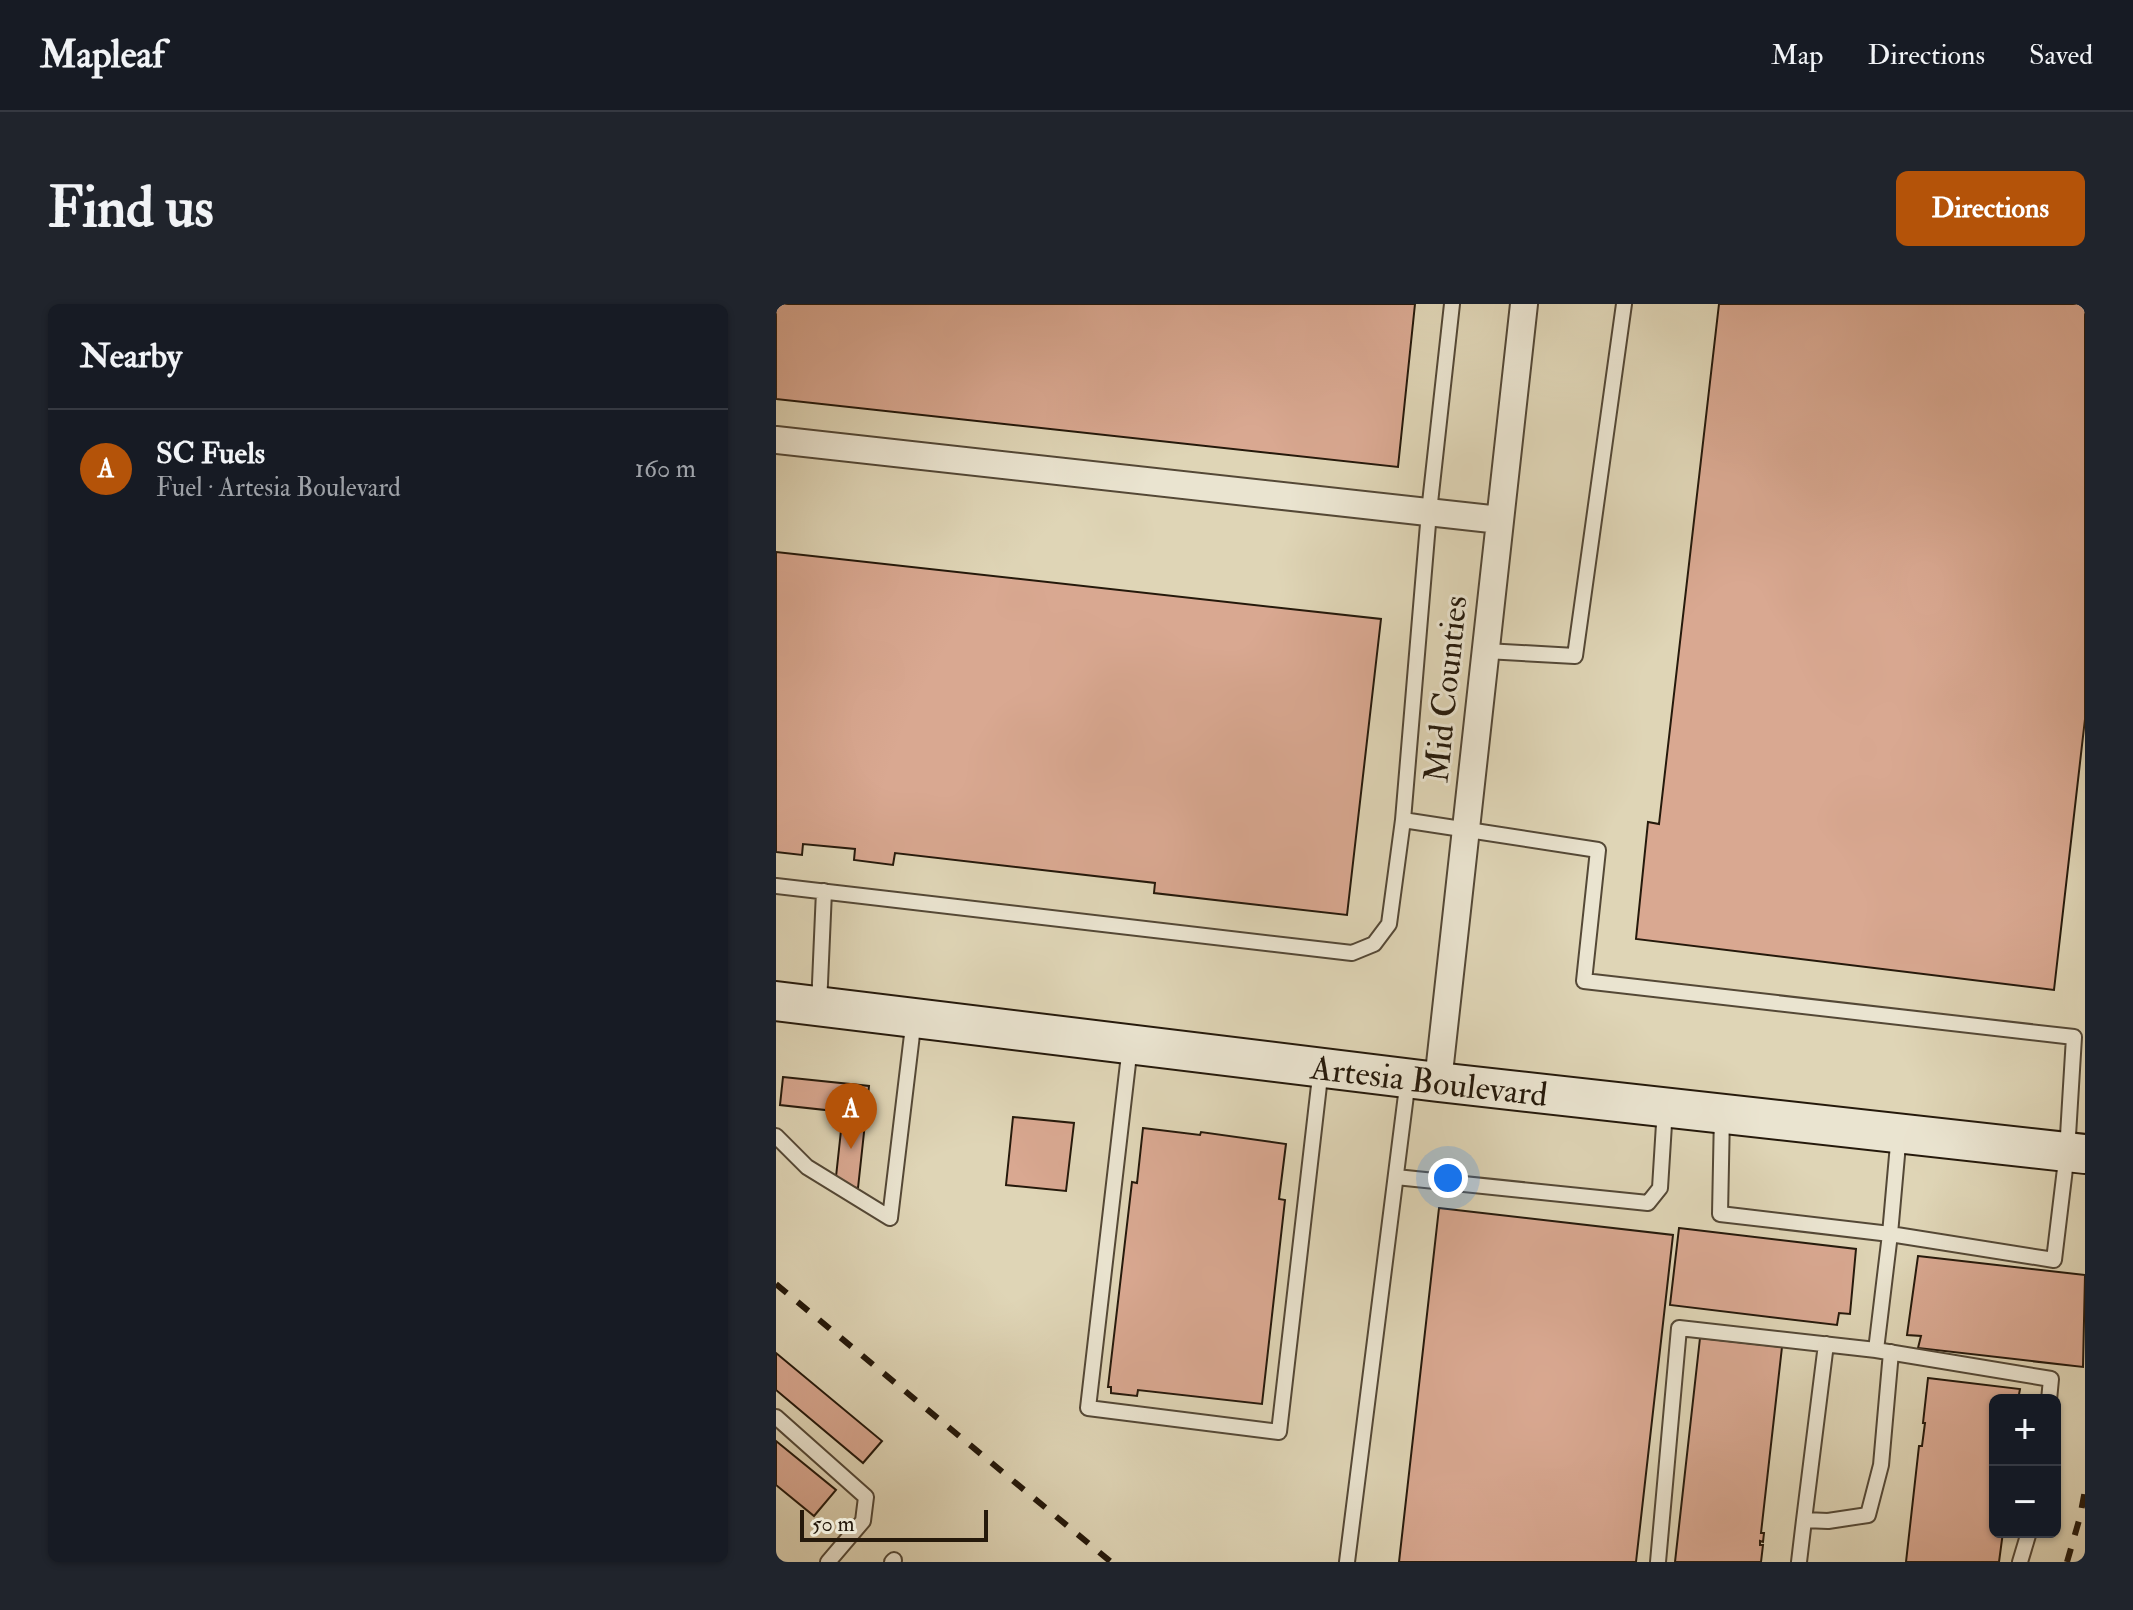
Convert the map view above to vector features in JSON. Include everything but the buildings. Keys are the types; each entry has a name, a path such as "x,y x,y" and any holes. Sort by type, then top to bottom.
{"main road":[{"name":"Artesia Boulevard","path":"776,1001 1423,1080 2076,1153"}],"street":[{"name":"Mid Counties","path":"1423,1080 1466,830 1524,304"},
{"path":"776,440 1500,520"}],"lane":[{"path":"776,886 1352,953 1374,944 1389,924 1403,820 1429,512 1452,304"},
{"path":"1486,651 1575,656 1624,304"},
{"path":"1403,820 1598,850 1584,981 2074,1037 2076,1153 2054,1260 1890,1234 1720,1214 1722,1113"},
{"path":"819,1007 824,891"},
{"path":"776,1136 807,1167 890,1218 914,1018"},
{"path":"1131,1044 1088,1408 1279,1432 1321,1068"},
{"path":"1347,1562 1396,1177 1423,1080"},
{"path":"1396,1177 1648,1203 1660,1188 1665,1107"},
{"path":"1804,1520 1828,1521 1868,1515 1881,1465 1883,1351 1899,1133"},
{"path":"1658,1562 1679,1328 1883,1351 2051,1379 2050,1394"},
{"path":"1799,1562 1826,1344"},
{"path":"776,1417 866,1497 863,1521 828,1562"},
{"path":"2020,1562 2027,1538"}],"railway":[{"path":"776,1284 1111,1562"},
{"path":"2067,1562 2085,1490"}],"place":[{"name":"SC Fuels","path":"851,1149"}]}
